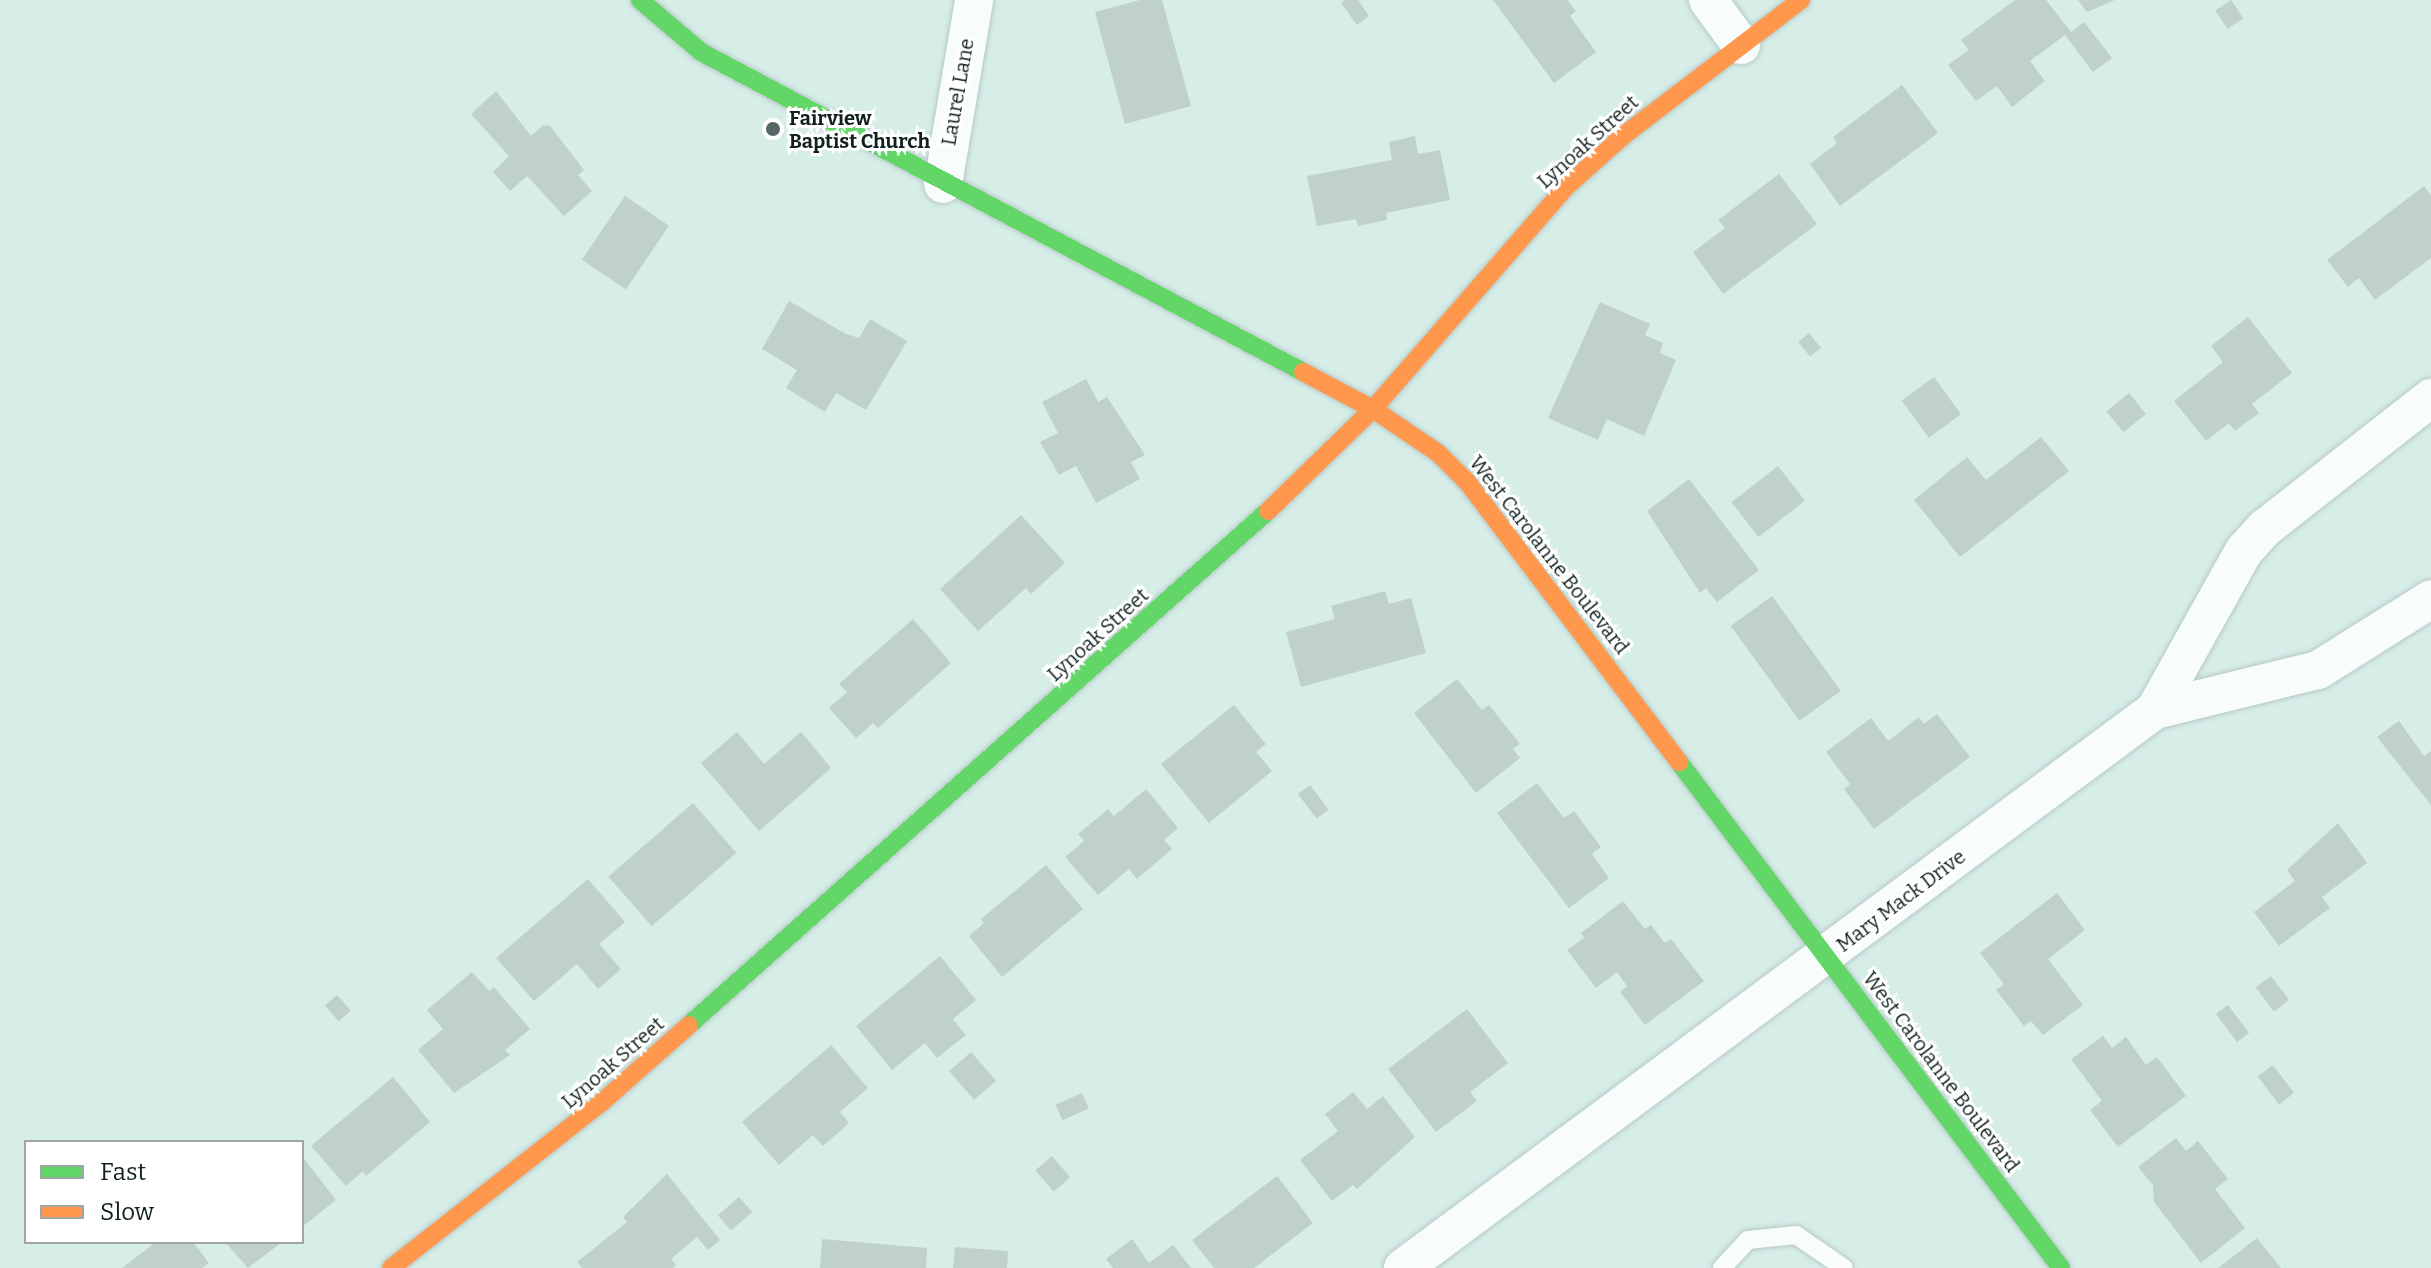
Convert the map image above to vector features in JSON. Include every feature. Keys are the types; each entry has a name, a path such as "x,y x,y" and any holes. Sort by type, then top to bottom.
{"street":[{"name":"West Carolanne Boulevard","path":"640,0 701,52 943,184 1373,409 1438,453 1468,483 2061,1268"},
{"name":"Laurel Lane","path":"943,184 974,0"},
{"path":"1708,0 1741,45"},
{"name":"Lynoak Street","path":"391,1268 560,1138 906,837 1303,480 1373,409 1568,185 1801,0"},
{"path":"2155,710 2244,551 2265,528 2431,398"},
{"name":"Mary Mack Drive","path":"1403,1268 1827,957 2155,710 2318,670 2431,599"}],"lane":[{"path":"1722,1268 1748,1240 1796,1235 1844,1268"}],"building":[{"path":"1140,0 1162,0 1191,106 1125,124 1095,12"},
{"path":"1358,0 1369,16 1357,25 1341,3"},
{"path":"1493,0 1567,0 1576,11 1570,16 1596,52 1554,83"},
{"path":"2015,0 2046,0 2071,32 2084,22 2112,58 2093,72 2065,35 2030,61 2045,81 2012,107 1997,86 1976,101 1948,65 1969,50 1961,40"},
{"path":"2078,0 2115,0 2087,12"},
{"path":"2231,0 2243,18 2228,29 2215,11"},
{"path":"1902,85 1938,133 1840,206 1810,164 1837,143 1833,137"},
{"path":"496,91 531,136 543,125 550,126 584,170 578,175 592,191 564,216 527,176 510,191 493,172 509,156 471,114"},
{"path":"1415,136 1418,154 1440,150 1450,200 1386,213 1387,220 1358,226 1356,219 1317,226 1307,176 1392,160 1389,142"},
{"path":"1779,174 1817,224 1723,294 1693,252 1725,228 1718,220"},
{"path":"2424,186 2431,195 2431,258 2375,300 2359,278 2348,287 2327,260"},
{"path":"625,196 669,226 626,289 582,260"},
{"path":"789,301 846,334 859,338 870,319 907,341 866,410 836,393 825,412 786,388 797,370 762,349"},
{"path":"1600,302 1650,324 1645,335 1663,343 1660,353 1676,360 1644,436 1607,419 1598,440 1548,418"},
{"path":"2248,317 2292,373 2252,404 2259,413 2235,431 2229,423 2206,441 2174,401 2223,362 2211,346"},
{"path":"1809,333 1821,348 1810,357 1798,342"},
{"path":"1934,377 1961,414 1929,438 1902,401"},
{"path":"1086,379 1098,402 1107,397 1145,455 1131,462 1140,479 1096,503 1076,466 1059,475 1040,442 1058,433 1042,402"},
{"path":"2129,393 2146,414 2123,432 2106,411"},
{"path":"2041,437 2069,471 1960,557 1914,500 1967,457 1986,480"},
{"path":"1778,466 1805,501 1759,537 1732,502"},
{"path":"1689,479 1759,570 1717,602 1706,588 1700,593 1647,511"},
{"path":"1021,515 1065,563 1031,594 1026,588 978,631 940,589"},
{"path":"1385,591 1389,604 1411,598 1426,653 1301,687 1286,632 1335,619 1331,606"},
{"path":"1772,596 1841,691 1800,721 1731,626"},
{"path":"913,619 951,663 878,728 873,723 856,738 829,708 847,692 839,684"},
{"path":"1457,679 1482,710 1489,705 1520,744 1513,749 1520,758 1476,793 1414,713"},
{"path":"1234,705 1266,744 1256,752 1272,771 1209,823 1161,764"},
{"path":"1937,714 1970,757 1874,829 1844,789 1850,784 1826,752 1871,718 1888,741 1919,717 1924,724"},
{"path":"2399,721 2424,756 2431,751 2431,805 2377,737"},
{"path":"737,732 764,764 801,732 831,768 759,831 701,763"},
{"path":"1537,783 1564,818 1574,811 1601,847 1592,854 1609,878 1569,908 1497,813"},
{"path":"1310,785 1329,810 1317,819 1298,794"},
{"path":"1146,789 1178,828 1164,840 1172,849 1137,879 1129,869 1098,895 1065,857 1084,841 1078,834 1108,809 1114,816"},
{"path":"693,803 736,853 652,926 608,876"},
{"path":"2338,823 2367,863 2322,897 2330,908 2279,946 2254,912 2295,881 2287,870"},
{"path":"1046,865 1083,909 1002,977 969,936 984,923 981,919"},
{"path":"588,879 625,922 599,944 621,969 598,989 577,964 534,1001 496,958"},
{"path":"2057,893 2085,930 2048,959 2083,1005 2043,1035 2031,1021 2024,1026 1996,990 2004,984 1980,953"},
{"path":"1623,901 1645,929 1651,925 1665,943 1671,939 1704,981 1645,1025 1620,992 1627,986 1617,972 1596,988 1567,950 1584,938 1581,933"},
{"path":"940,956 976,1000 953,1019 966,1035 937,1058 925,1043 892,1070 856,1026"},
{"path":"472,972 489,991 494,987 530,1029 505,1050 510,1055 454,1093 418,1050 443,1029 427,1010"},
{"path":"2271,976 2289,1000 2274,1011 2256,987"},
{"path":"337,995 351,1011 339,1021 325,1005"},
{"path":"2228,1005 2249,1033 2237,1042 2216,1014"},
{"path":"1467,1009 1508,1063 1470,1092 1477,1101 1436,1132 1388,1069"},
{"path":"2103,1036 2112,1048 2126,1037 2146,1065 2157,1057 2186,1096 2118,1147 2090,1110 2102,1101 2071,1059"},
{"path":"831,1045 868,1088 840,1112 849,1123 823,1146 813,1135 779,1165 742,1122"},
{"path":"971,1052 996,1081 974,1100 949,1071"},
{"path":"2273,1065 2294,1093 2279,1104 2258,1076"},
{"path":"393,1077 430,1122 366,1176 363,1171 346,1186 311,1146"},
{"path":"1353,1092 1367,1109 1383,1096 1415,1137 1357,1189 1353,1185 1332,1201 1300,1160 1338,1131 1325,1114"},
{"path":"1082,1093 1089,1109 1062,1120 1056,1105"},
{"path":"2176,1138 2186,1151 2198,1141 2228,1179 2215,1189 2245,1228 2201,1263 2154,1202 2153,1185 2138,1167"},
{"path":"1052,1156 1070,1177 1054,1192 1035,1170"},
{"path":"304,1159 336,1200 304,1225"},
{"path":"667,1174 720,1240 708,1250 697,1237 671,1259 676,1265 673,1268 582,1268 577,1262 627,1222 623,1217"},
{"path":"1277,1176 1313,1223 1254,1268 1214,1268 1192,1240"},
{"path":"739,1197 752,1212 731,1230 718,1215"},
{"path":"2257,1238 2281,1268 2218,1268"},
{"path":"822,1239 927,1248 926,1268 820,1268"},
{"path":"1132,1239 1149,1263 1173,1245 1191,1268 1113,1268 1106,1259"},
{"path":"153,1244 195,1244 209,1263 202,1268 122,1268"},
{"path":"227,1244 279,1244 248,1268"},
{"path":"955,1247 1008,1251 1007,1268 953,1268"}],"traffic: fast":[{"path":"640,0 701,52 1303,372"},
{"path":"689,1025 1268,511"},
{"path":"1679,762 2061,1268"}],"traffic: slow":[{"path":"1268,511 1373,409 1568,185 1623,136 1801,0"},
{"path":"1303,372 1373,409 1438,453 1468,483 1679,762"},
{"path":"391,1268 602,1102 689,1025"}],"place":[{"name":"Fairview Baptist Church","path":"773,129"}]}
